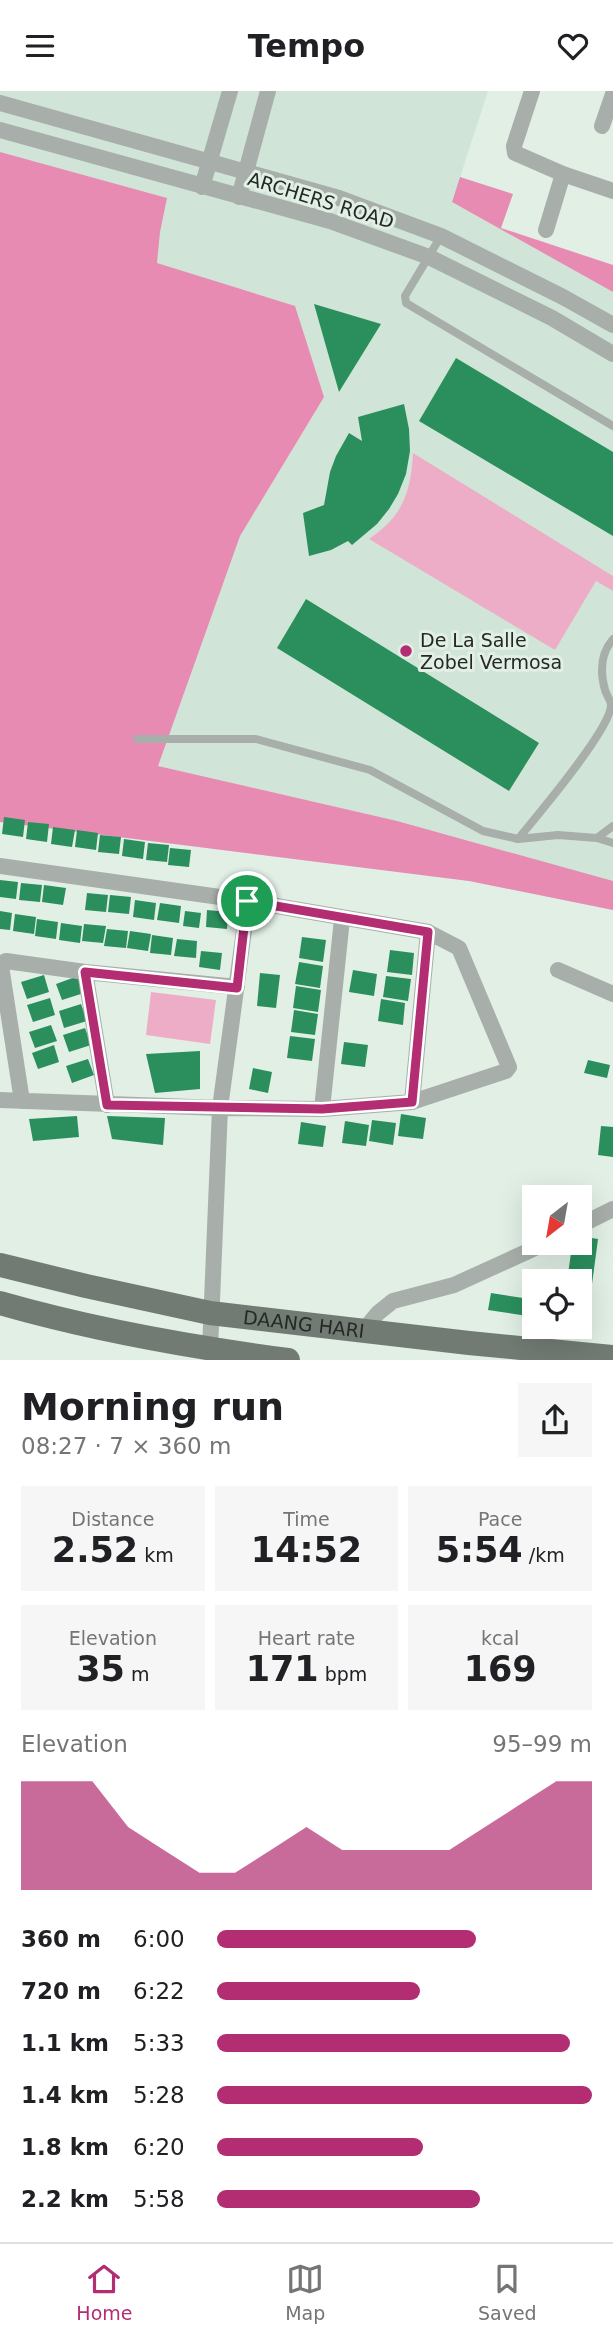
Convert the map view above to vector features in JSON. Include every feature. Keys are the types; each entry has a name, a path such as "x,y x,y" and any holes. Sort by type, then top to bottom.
{"main road":[{"name":"DAANG HARI","path":"0,1265 210,1313 613,1357"},
{"name":"DAANG HARI","path":"0,1303 63,1321 210,1349 288,1360"}],"street":[{"path":"202,187 230,91"},
{"path":"239,197 268,91"},
{"path":"532,91 513,150 518,155 563,174 613,191"},
{"path":"602,127 613,94"},
{"name":"ARCHERS ROAD","path":"0,103 339,198 441,236 613,325"},
{"name":"ARCHERS ROAD","path":"0,130 330,221 429,257 552,318 613,354"},
{"path":"546,230 563,174"},
{"path":"0,866 247,901 428,932 458,946 509,1067 506,1071 412,1102 322,1109 0,1100"},
{"path":"210,1349 220,1108 247,901"},
{"path":"322,1109 342,919"},
{"path":"412,1102 428,932"},
{"path":"22,1101 2,963 6,961 237,988"},
{"path":"558,970 613,994"},
{"path":"85,972 107,1105"},
{"path":"592,1220 613,1209"},
{"path":"363,1331 377,1313 393,1301 454,1285 522,1254"}],"lane":[{"path":"441,236 405,296 406,303 613,426"},
{"path":"518,839 587,751 603,726 611,705 604,684 602,662 604,651 613,639"},
{"path":"137,739 256,739 370,770 483,831 518,839 558,835 597,838 613,843"},
{"path":"597,838 613,826"}],"shaded area":[{"path":"0,91 488,91 452,202 613,292 613,910 469,881 0,822"},
{"path":"0,152 167,198 157,263 295,306 324,397 240,536 158,766 397,821 613,881 613,910 469,881 0,822"},
{"path":"460,177 513,194 501,228 613,265 613,292 452,202"},
{"path":"413,453 613,576 613,591 596,581 555,650 369,539 390,521 403,502 410,480"},
{"path":"151,992 216,1000 210,1044 146,1035"}],"building":[{"path":"314,304 381,324 339,392"},
{"path":"456,358 613,452 613,536 419,421"},
{"path":"404,404 410,451 406,474 389,509 377,524 352,545 348,541 331,550 309,556 303,513 324,505 330,472 349,433 362,441 358,417"},
{"path":"306,599 539,743 509,791 277,648"},
{"path":"4,817 25,820 23,837 2,834"},
{"path":"28,822 49,824 47,842 26,839"},
{"path":"53,827 75,830 72,847 51,844"},
{"path":"77,830 98,833 96,850 75,847"},
{"path":"100,835 121,837 119,854 98,852"},
{"path":"124,839 145,842 143,859 122,856"},
{"path":"148,843 169,845 167,862 146,860"},
{"path":"170,848 191,850 189,867 168,865"},
{"path":"0,880 18,882 16,899 0,897"},
{"path":"21,883 42,885 40,902 19,900"},
{"path":"44,885 66,888 63,905 42,902"},
{"path":"87,893 108,895 106,912 85,910"},
{"path":"110,895 131,897 129,914 108,912"},
{"path":"135,900 156,903 154,920 133,917"},
{"path":"160,903 181,906 179,923 157,920"},
{"path":"207,910 228,912 227,929 206,927"},
{"path":"0,911 12,913 10,930 0,929"},
{"path":"185,911 201,913 199,928 183,926"},
{"path":"15,914 36,917 34,934 13,931"},
{"path":"37,919 58,922 56,939 35,936"},
{"path":"61,923 82,926 80,943 59,940"},
{"path":"84,924 106,926 103,943 82,941"},
{"path":"107,929 128,931 126,948 104,946"},
{"path":"130,931 151,934 148,951 127,948"},
{"path":"152,935 173,938 171,955 150,953"},
{"path":"302,937 326,940 323,962 299,958"},
{"path":"177,939 197,941 196,958 174,956"},
{"path":"390,950 414,953 412,975 387,972"},
{"path":"201,951 222,953 220,970 199,967"},
{"path":"299,962 323,966 320,988 295,984"},
{"path":"353,970 377,974 374,996 349,992"},
{"path":"260,973 280,975 276,1008 257,1006"},
{"path":"44,975 49,992 27,999 21,982"},
{"path":"78,976 84,993 62,1000 56,984"},
{"path":"386,976 411,979 408,1001 383,997"},
{"path":"296,986 321,990 318,1012 293,1008"},
{"path":"50,998 55,1015 33,1022 27,1005"},
{"path":"381,999 405,1003 403,1025 378,1021"},
{"path":"81,1004 87,1021 64,1028 59,1011"},
{"path":"294,1010 318,1014 315,1035 291,1032"},
{"path":"51,1025 57,1041 35,1048 29,1032"},
{"path":"85,1028 91,1045 69,1052 63,1035"},
{"path":"290,1036 315,1039 312,1061 287,1058"},
{"path":"344,1042 368,1045 365,1067 341,1064"},
{"path":"54,1045 59,1062 38,1069 32,1053"},
{"path":"200,1051 200,1089 155,1093 146,1054"},
{"path":"88,1059 94,1075 72,1083 66,1066"},
{"path":"588,1060 610,1065 607,1078 584,1073"},
{"path":"253,1068 272,1072 268,1093 249,1089"},
{"path":"401,1114 426,1118 423,1139 398,1136"},
{"path":"77,1116 79,1137 33,1141 29,1119"},
{"path":"107,1116 165,1118 163,1145 112,1139"},
{"path":"372,1120 396,1123 393,1145 369,1141"},
{"path":"345,1121 369,1125 366,1146 342,1143"},
{"path":"301,1122 326,1126 323,1147 298,1144"},
{"path":"601,1126 613,1127 613,1157 598,1155"},
{"path":"592,1238 598,1239 592,1284 592,1269 569,1269 571,1255 592,1255"},
{"path":"491,1293 522,1298 522,1315 488,1310"}],"place":[{"name":"De La Salle Zobel Vermosa","path":"406,651"}],"route":[{"path":"247,901 428,932 412,1102 322,1109 107,1105 85,972 237,988 247,901"}]}
